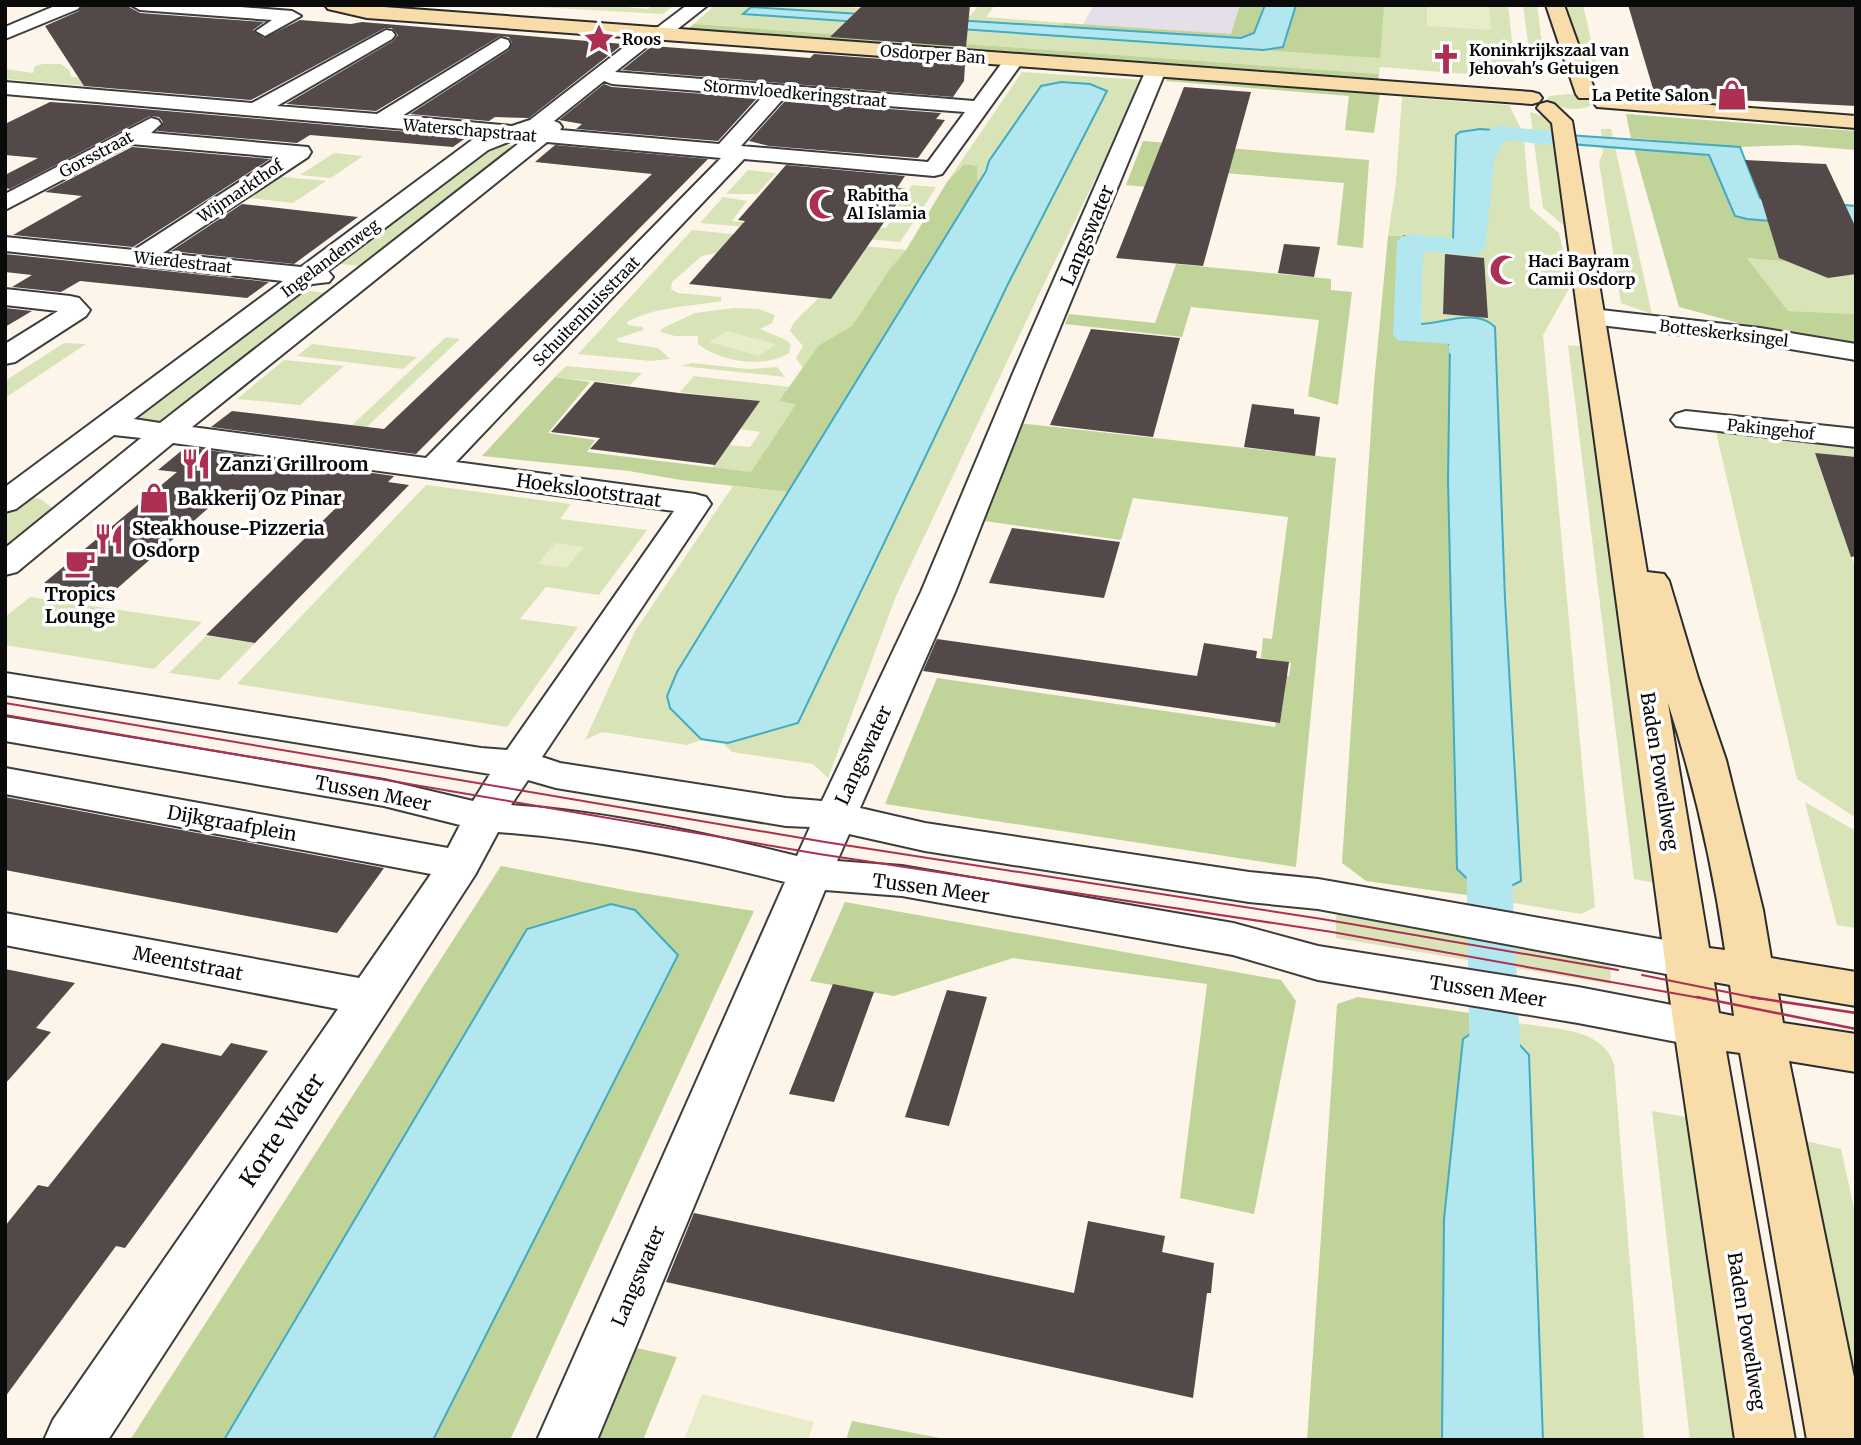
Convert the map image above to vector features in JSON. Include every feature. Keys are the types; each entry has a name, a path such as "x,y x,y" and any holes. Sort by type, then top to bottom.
{"main road":[{"name":"Osdorper Ban","path":"334,5 367,13 1548,97 1589,112 1599,110 1595,98"},
{"path":"1543,5 1551,53"},
{"path":"1555,5 1595,98 1856,122"},
{"name":"Baden Powellweg","path":"1548,97 1574,146 1652,578 1679,678 1706,760 1741,910 1762,1039 1837,1440"},
{"name":"Baden Powellweg","path":"1604,318 1688,961 1765,1440"},
{"path":"1688,961 1856,989"},
{"name":"Tussen Meer","path":"1698,1028 1856,1053"}],"street":[{"path":"5,33 28,13 72,5"},
{"path":"140,5 206,7 292,16 265,31"},
{"name":"Ingelandenweg","path":"12,491 109,425 480,145 506,133 537,124 699,5"},
{"name":"Ingelandenweg","path":"174,426 541,136 612,78 660,33"},
{"path":"253,111 386,35"},
{"path":"379,122 501,44"},
{"path":"977,107 1014,60"},
{"name":"Langswater","path":"567,1440 810,874 939,592 1028,371 1156,70"},
{"name":"Stormvloedkeringstraat","path":"612,78 977,107"},
{"name":"Waterschapstraat","path":"5,88 934,169 977,107"},
{"name":"Schuitenhuisstraat","path":"434,468 731,152 779,91"},
{"name":"Gorsstraat","path":"5,203 186,105"},
{"name":"Wijmarkthof","path":"128,137 300,152 141,257"},
{"name":"Wierdestraat","path":"5,244 360,281"},
{"path":"5,297 70,304 77,310 5,356"},
{"name":"Botteskerksingel","path":"1604,318 1760,336 1856,352"},
{"name":"Pakingehof","path":"1686,420 1856,438"},
{"name":"Hoekslootstraat","path":"109,425 174,426 434,468 695,504 518,763 485,817"},
{"path":"5,565 174,426"},
{"path":"12,491 89,496"},
{"path":"5,684 481,761 518,763 582,779 786,811 836,815 867,825 925,837 1335,898 1688,961"},
{"name":"Tussen Meer","path":"5,729 384,793 485,817 551,822 727,853 810,874 929,886 1233,940 1318,963 1698,1028"},
{"name":"Dijkgraafplein","path":"5,782 460,865"},
{"name":"Korte Water","path":"74,1440 460,865 485,817"},
{"name":"Meentstraat","path":"5,929 372,998"}],"shaded area":[{"path":"1094,5 1250,5 1240,37 1082,26"}],"green space":[{"path":"503,5 605,5 648,9 652,5 674,5 663,14"},
{"path":"715,5 819,5 970,16 979,5 995,5 986,17 1064,23 1062,27 752,7 744,14 1278,51 1285,45 1296,5 1508,5 1516,78 1380,67 1379,74 694,24"},
{"path":"1240,5 1265,5 1254,33 1241,38 1062,27 1064,23 1231,34"},
{"path":"1296,5 1384,5 1380,58 1263,50 1285,45"},
{"path":"1427,5 1489,5 1491,30 1427,26"},
{"path":"1523,5 1537,5 1546,75 1532,73"},
{"path":"1559,5 1583,5 1600,78 1589,78"},
{"path":"694,24 1379,74 1378,82 693,31 689,28"},
{"path":"61,64 70,71 71,77 85,78 87,86 5,79 5,69 33,73 35,66"},
{"path":"1022,72 1144,80 896,596 828,778 813,764 732,752 724,744 701,740 687,745 602,732 585,740 635,631 733,486 788,492 677,671 668,696 670,708 701,739 728,743 798,723 1007,286 1107,91 1090,84 1050,83 989,161 978,184 977,166 964,164 947,182"},
{"path":"1168,76 1380,92 1374,133 1345,130 1349,96 1166,81"},
{"path":"1569,94 1589,98 1594,103 1583,108 1570,109 1547,100 1549,96"},
{"path":"1402,97 1509,105 1522,131 1496,129 1456,135 1453,240 1388,236 1396,182"},
{"path":"1530,112 1552,119 1569,230 1543,208"},
{"path":"1626,114 1856,131 1856,150 1796,145 1740,147 1631,138"},
{"path":"1601,129 1611,129 1652,314 1621,303 1599,162 1603,153"},
{"path":"1494,138 1524,140 1530,208 1559,233 1571,285 1543,335 1595,907 1581,914 1513,903 1501,892 1521,881 1501,501 1478,318 1410,324 1414,243 1472,247 1483,243 1485,141"},
{"path":"1143,141 1369,160 1363,248 1337,245 1344,183 1225,173 1219,194 1126,185"},
{"path":"491,143 521,146 370,267 332,263"},
{"path":"1634,149 1710,155 1735,216 1856,229 1856,268 1747,258 1788,311 1856,314 1856,343 1757,328 1679,307"},
{"path":"334,153 363,156 331,178 300,175"},
{"path":"964,164 977,166 978,184 788,492 681,480 629,471 482,456 555,377 590,382 548,433 595,440 587,452 751,472 796,404 779,401 819,345 852,326 889,270 906,250 947,182"},
{"path":"748,170 776,173 757,194 726,194"},
{"path":"274,176 326,181 293,203 240,197"},
{"path":"912,185 936,187 921,211 896,209"},
{"path":"723,197 747,201 732,221 774,225 770,229 700,223"},
{"path":"897,213 918,215 900,242 867,239 876,228 886,228"},
{"path":"692,230 782,239 702,256 672,282 671,289 678,293 721,297 721,301 661,310 638,317 627,322 628,325 643,327 643,330 616,339 619,342 658,348 670,359 651,361 578,354"},
{"path":"1388,236 1404,236 1400,322 1406,332 1440,338 1450,345 1457,869 1478,889 1466,895 1366,881 1342,863 1374,384"},
{"path":"810,241 906,250 889,270 852,326 819,345 803,368 796,358 803,346 790,331 798,318 818,298 831,299 850,271"},
{"path":"1747,258 1856,268 1856,314 1788,311"},
{"path":"1176,264 1331,279 1331,290 1352,292 1338,405 1308,396 1319,320 1191,307 1182,337 1065,324 1069,314 1155,323"},
{"path":"297,289 332,294 165,422 143,421 134,415"},
{"path":"734,308 758,309 775,315 772,323 760,329 786,340 791,345 789,353 767,361 730,359 698,344 698,336 675,336 660,332 695,313"},
{"path":"727,331 776,344 759,356 709,342"},
{"path":"446,337 460,339 353,440 350,427"},
{"path":"64,343 86,344 5,398 5,381"},
{"path":"312,344 417,357 403,369 297,356"},
{"path":"1568,345 1587,347 1661,884 1634,879"},
{"path":"284,360 344,366 300,405 237,399"},
{"path":"692,363 748,369 777,367 785,377 681,366"},
{"path":"566,366 642,373 630,385 555,377"},
{"path":"694,376 789,387 780,401 797,403 751,473 712,468 729,445 750,447 760,432 740,429 759,401 680,392"},
{"path":"1018,423 1336,458 1296,867 885,804 937,678 1275,727 1276,722 1280,723 1285,689 1283,675 1289,676 1291,663 1261,658 1263,638 1272,639 1288,517 1133,498 1121,540 977,520"},
{"path":"1716,432 1856,446 1856,457 1815,454 1856,569 1856,818 1797,779"},
{"path":"426,485 571,504 560,519 647,530 599,595 546,587 520,619 578,627 507,727 237,684"},
{"path":"26,496 41,499 55,510 5,553 5,511"},
{"path":"555,543 584,547 567,568 538,564"},
{"path":"30,597 202,622 154,669 5,645 5,617"},
{"path":"206,636 255,643 219,680 169,673"},
{"path":"1805,802 1856,831 1856,928 1837,925"},
{"path":"501,866 629,891 754,911 510,1440 433,1440 678,955 611,904 527,929 224,1440 130,1440"},
{"path":"845,902 1281,980 1296,1001 1254,1214 1180,1198 1207,984 1013,958 894,996 810,981"},
{"path":"1345,911 1610,962 1611,984 1336,938 1336,916"},
{"path":"1358,997 1470,1013 1482,1026 1463,1039 1444,1219 1442,1440 1307,1440 1337,1004"},
{"path":"1517,1023 1587,1036 1608,1052 1614,1064 1644,1440 1543,1440 1529,1055 1507,1031"},
{"path":"1652,1111 1697,1119 1748,1440 1690,1440"},
{"path":"1806,1141 1841,1149 1856,1217 1856,1440 1851,1440"},
{"path":"632,1347 677,1357 643,1440 593,1440"},
{"path":"702,1394 814,1422 808,1440 684,1440"},
{"path":"852,1421 950,1440 846,1440"}],"water":[{"path":"1265,5 1296,5 1283,47 1263,50 743,14 751,7 1241,38 1254,33"},
{"path":"1061,82 1090,84 1107,91 1007,286 798,723 728,743 701,739 670,708 667,696 677,672 986,171 989,161 1041,86"},
{"path":"1480,129 1740,147 1760,198 1856,206 1856,228 1747,219 1735,216 1709,155 1494,138 1485,142 1483,243 1472,247 1414,243 1411,324 1477,318 1495,327 1505,598 1521,881 1493,891 1486,891 1473,884 1457,869 1448,480 1450,345 1440,338 1406,332 1401,329 1400,323 1404,236 1453,240 1456,135"},
{"path":"611,904 635,910 678,955 433,1440 224,1440 527,929"},
{"path":"1482,1026 1507,1031 1529,1055 1543,1440 1442,1440 1444,1219 1463,1039"}],"building":[{"path":"83,5 129,7 140,13 264,22 253,30 264,38 300,20 351,24 362,22 623,44 529,118 495,117 489,121 410,114 509,50 512,43 509,37 500,36 376,111 286,104 393,41 398,35 392,28 385,28 251,100 84,86 45,26 79,11"},
{"path":"863,5 970,5 966,47 830,37"},
{"path":"1628,5 1856,5 1856,106 1697,98 1695,95 1654,92"},
{"path":"652,46 810,58 814,54 965,65 964,81 953,97 622,70"},
{"path":"604,84 612,87 757,98 718,141 576,129 582,124 559,120"},
{"path":"1184,87 1251,92 1203,266 1116,258"},
{"path":"785,101 941,113 936,119 945,120 918,158 769,146 749,141"},
{"path":"50,102 467,137 453,147 310,135 297,143 157,131 163,122 159,117 150,116 10,189 5,188 5,175 38,158 5,155 5,124"},
{"path":"555,145 708,159 416,454 211,427 232,411 384,429 652,174 535,162"},
{"path":"132,147 270,159 133,247 13,235 82,196 45,192"},
{"path":"1745,160 1826,164 1856,228 1856,274 1828,278 1779,258 1762,202"},
{"path":"786,165 905,176 897,188 907,189 831,299 689,284 745,221 738,220"},
{"path":"242,204 358,217 294,264 171,251"},
{"path":"1284,244 1320,247 1314,277 1278,273"},
{"path":"5,254 269,282 247,298 80,281 61,292 12,287 32,275 5,272"},
{"path":"1445,254 1484,258 1488,318 1443,314"},
{"path":"5,308 32,311 5,327"},
{"path":"1091,329 1180,338 1153,437 1050,425"},
{"path":"595,382 760,401 715,465 590,449 600,438 551,432"},
{"path":"1252,404 1294,409 1294,414 1320,417 1315,456 1244,447"},
{"path":"186,447 394,476 388,482 409,485 255,643 206,635 341,503 230,489 112,593 44,583 177,472 158,470"},
{"path":"1815,453 1856,457 1856,556 1851,557"},
{"path":"1012,528 1120,542 1104,598 989,583"},
{"path":"937,639 1197,676 1204,643 1257,651 1256,658 1289,662 1280,723 923,671"},
{"path":"5,797 384,868 337,933 5,870"},
{"path":"5,969 75,983 36,1028 51,1032 5,1084"},
{"path":"833,984 874,992 834,1102 789,1094"},
{"path":"947,990 987,997 949,1126 905,1117"},
{"path":"162,1043 221,1056 231,1043 268,1051 125,1248 116,1246 5,1397 5,1226 38,1185 48,1187"},
{"path":"694,1213 1074,1293 1088,1221 1165,1236 1162,1252 1214,1263 1211,1293 1207,1293 1193,1398 666,1282"}],"waterway":[{"path":"1463,352 1463,336 1407,334 1410,242 1472,248 1484,156 1499,133 1549,138"},
{"path":"1488,838 1496,1083"}],"tram line":[{"path":"5,703 825,842 1322,919 1618,970"},
{"path":"5,715 819,854 1332,932 1706,999"},
{"path":"1642,975 1751,997"},
{"path":"1697,997 1856,1029"},
{"path":"1751,997 1856,1013"},
{"path":"1751,997 1761,999"}],"place":[{"name":"Roos","path":"599,39"},
{"name":"Koninkrijkszaal van Jehovah's Getuigen","path":"1446,59"},
{"name":"La Petite Salon","path":"1732,95"},
{"name":"Rabitha Al Islamia","path":"824,204"},
{"name":"Haci Bayram Camii Osdorp","path":"1505,270"},
{"name":"Zanzi Grillroom","path":"196,464"},
{"name":"Bakkerij Oz Pinar","path":"154,498"},
{"name":"Steakhouse-Pizzeria Osdorp","path":"109,539"},
{"name":"Tropics Lounge","path":"80,563"}]}
